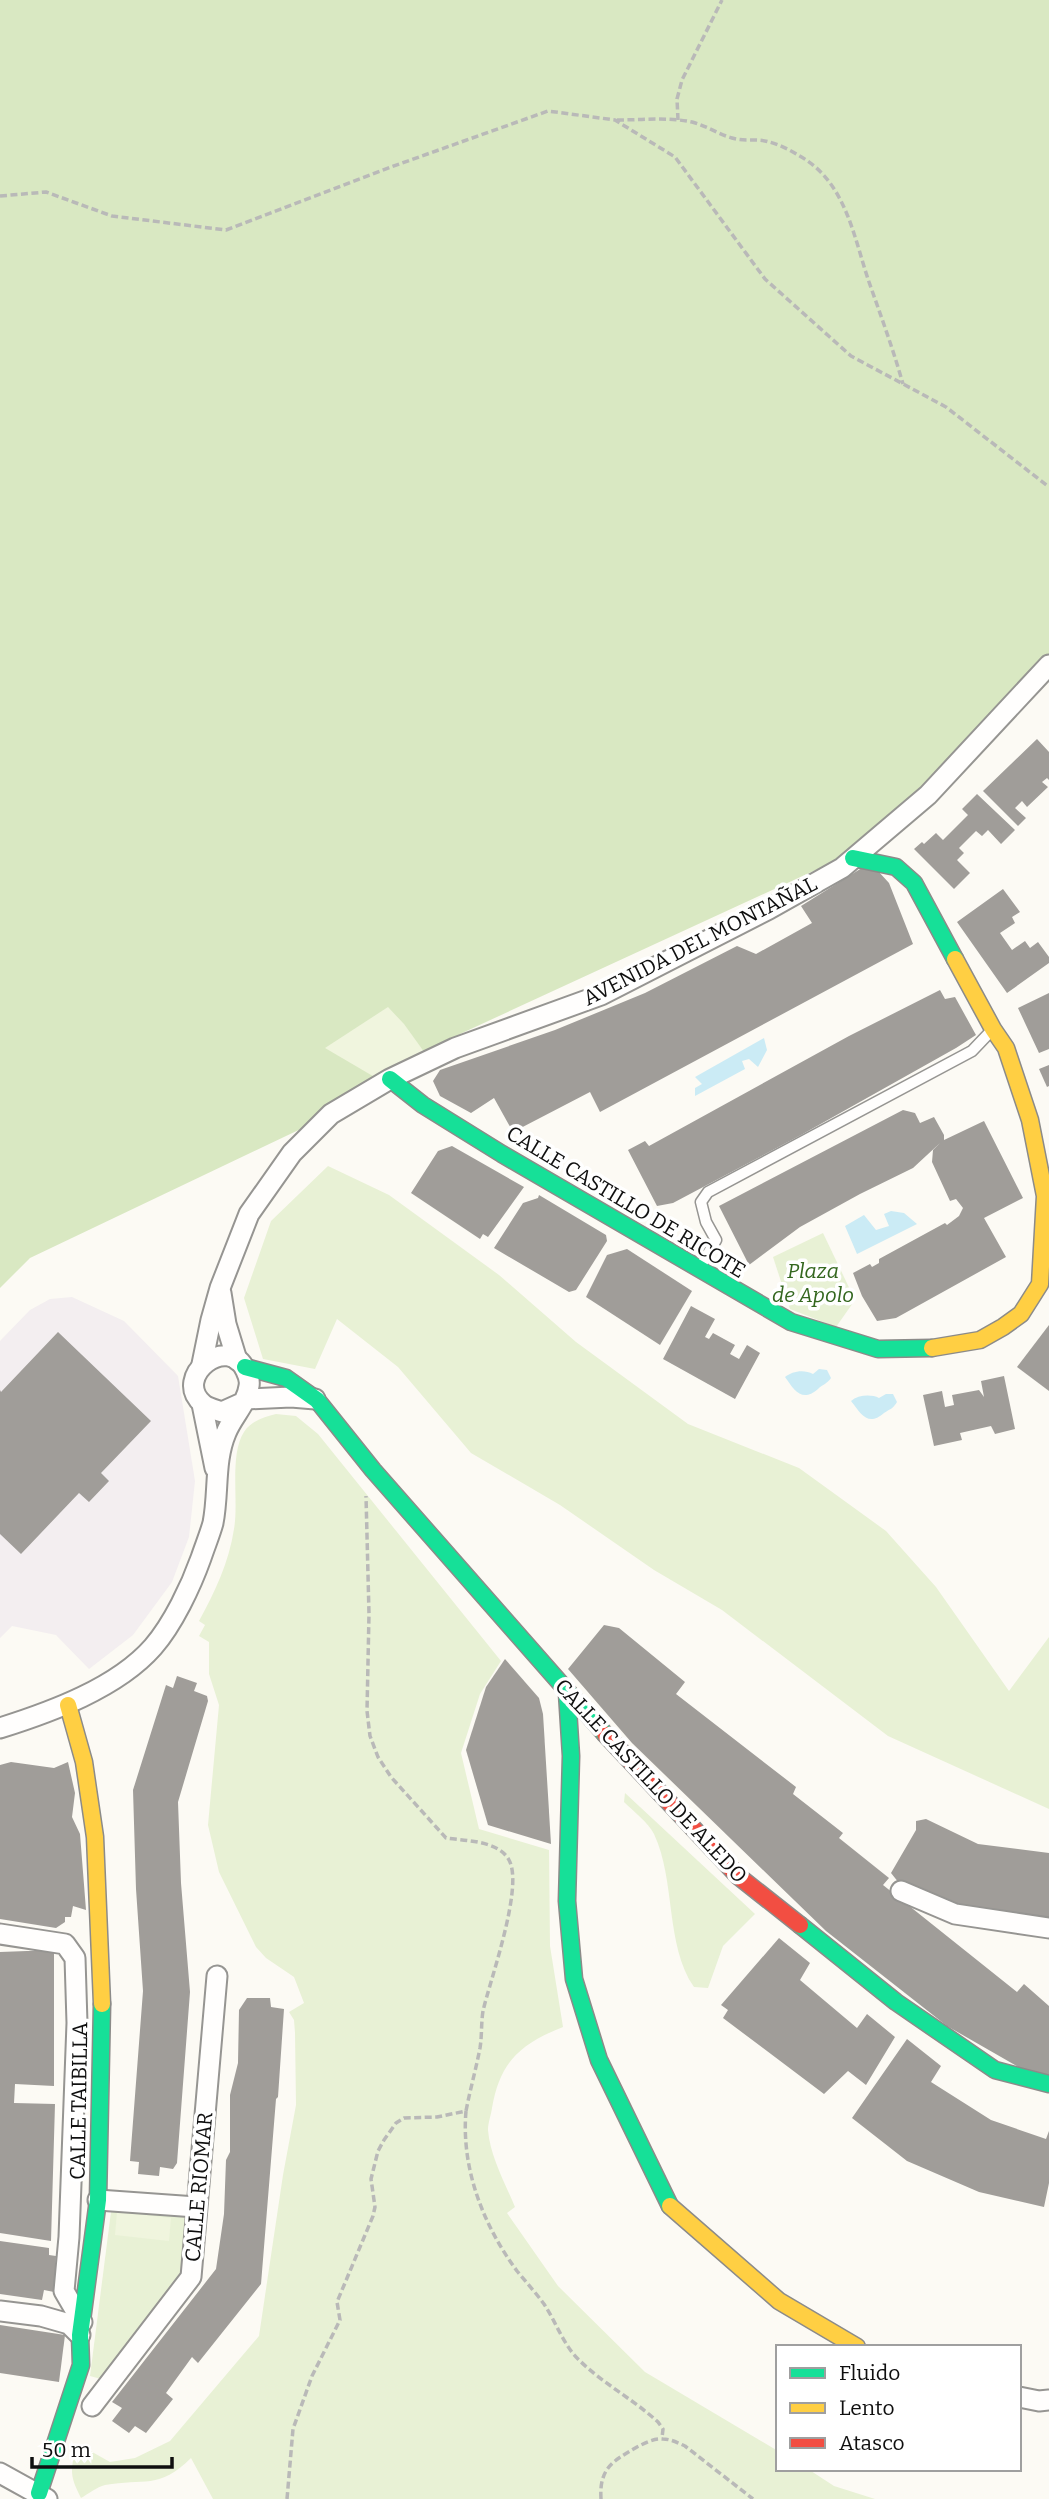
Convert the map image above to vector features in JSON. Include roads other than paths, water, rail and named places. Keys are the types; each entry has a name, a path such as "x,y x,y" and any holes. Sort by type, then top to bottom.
{"street":[{"name":"AVENIDA DEL MONTAÑAL","path":"202,1364 220,1287 248,1214 292,1153 331,1114 390,1079 455,1048 601,995 769,909 842,868 928,795 1049,665"},
{"name":"CALLE CASTILLO DE RICOTE","path":"390,1079 423,1105 502,1154 791,1322 878,1349 926,1349 980,1340 1021,1314 1040,1284 1045,1196 1030,1120 1006,1048 993,1029 914,883 896,867 853,858"},
{"path":"0,1728 68,1704 115,1679 153,1647 190,1589 213,1522 216,1475 225,1434 244,1401 250,1383 226,1324 220,1287"},
{"path":"216,1475 202,1404 195,1391 195,1377 202,1364 213,1357 226,1356 241,1364"},
{"name":"CALLE CASTILLO DE ALEDO","path":"241,1364 286,1378 317,1400 373,1469 567,1693 738,1876 896,2003 995,2070 1049,2084"},
{"path":"202,1404 222,1412 244,1401 291,1397 317,1400"},
{"path":"567,1693 571,1756 567,1901 573,1979 599,2060 671,2207 779,2301 854,2345"},
{"name":"CALLE TAIBILLA","path":"43,2496 81,2365 81,2329 98,2200 102,2010 95,1837 84,1762 68,1704"},
{"path":"901,1891 955,1914 1049,1927"},
{"path":"0,1934 65,1944 75,1958 77,2023 74,2134 64,2291 55,2308 41,2316"},
{"name":"CALLE RIOMAR","path":"92,2406 191,2277 217,1976"},
{"path":"98,2200 196,2207"},
{"path":"64,2291 81,2329"},
{"path":"0,2311 41,2316 81,2329"},
{"path":"1021,2397 1049,2400"},
{"path":"0,2473 43,2496"}],"lane":[{"path":"699,1270 716,1240 706,1222 701,1202 708,1192 972,1051 993,1029"}],"water":[{"path":"764,1038 767,1050 758,1067 749,1059 742,1061 745,1069 695,1096 695,1088 702,1084 695,1077"},
{"path":"891,1211 904,1213 917,1224 857,1254 845,1226 864,1215 876,1230 889,1226 884,1214"},
{"path":"819,1369 827,1370 831,1378 807,1395 795,1390 785,1377 798,1371 813,1374"},
{"path":"893,1394 897,1402 874,1419 865,1417 851,1401 861,1396 879,1398"}],"park label":[{"name":"Plaza de Apolo","path":"813,1283"}]}
